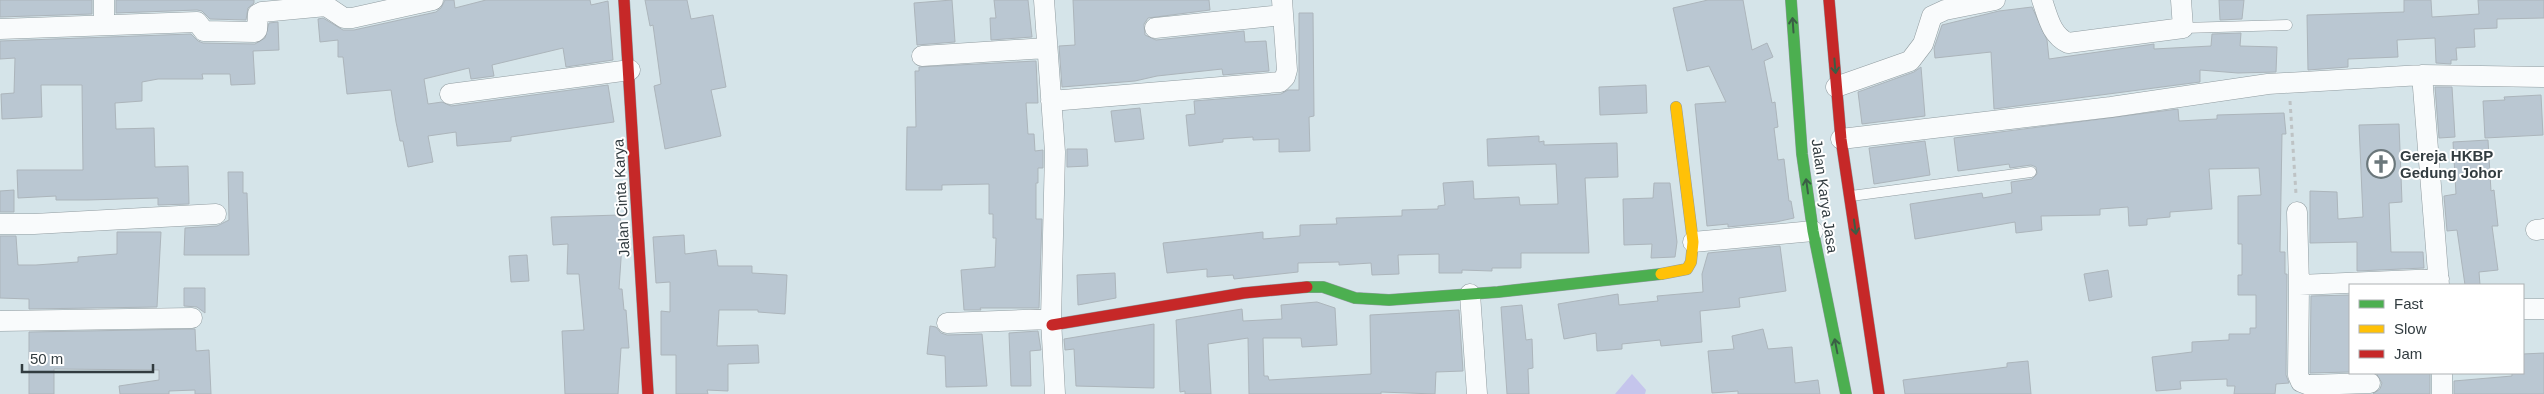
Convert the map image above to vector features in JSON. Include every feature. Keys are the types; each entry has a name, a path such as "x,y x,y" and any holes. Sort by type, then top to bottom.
{"main road":[{"name":"Jalan Cinta Karya","path":"624,0 630,70 637,238 648,394"},
{"name":"Jalan Karya Jasa","path":"1791,0 1802,154 1813,231 1846,394"},
{"name":"Jalan Karya Jasa","path":"1829,0 1842,139 1879,394"},
{"path":"1051,322 1244,293 1318,286 1328,288 1338,294 1362,300 1470,294 1679,272 1688,269 1691,262 1692,242 1676,107"}],"street":[{"path":"104,0 104,25"},
{"path":"0,29 197,22 204,31 255,32 257,30 258,14 262,12 326,6 344,18 352,18 433,0"},
{"path":"1044,0 1055,152 1051,322 1055,394"},
{"path":"1836,87 1910,61 1923,44 1932,16 1944,10 1995,0"},
{"path":"2042,0 2054,33 2059,39 2068,43 2182,28 2181,0"},
{"path":"1051,101 1280,82 1285,77 1282,8 1155,28"},
{"path":"922,56 1046,48"},
{"path":"450,94 630,70"},
{"path":"2300,284 2439,282 2422,75"},
{"path":"1842,139 2289,83 2422,75 2544,76"},
{"path":"2297,212 2300,284 2298,375 2301,382 2309,385 2370,383"},
{"path":"0,224 34,224 216,214"},
{"path":"1692,242 1813,231"},
{"path":"1470,294 1477,394"},
{"path":"2524,309 2544,309"},
{"path":"0,321 192,318"},
{"path":"947,323 1051,322"},
{"path":"2442,374 2442,394"}],"lane":[{"path":"2182,28 2287,25"},
{"path":"1850,196 2031,172"}],"path":[{"path":"2289,83 2297,212"}],"water":[{"path":"1632,374 1646,390 1645,394 1615,394"}],"building":[{"path":"0,0 92,0 92,14 0,17"},
{"path":"116,0 254,0 254,3 248,8 246,20 210,19 202,11 197,10 116,13"},
{"path":"445,0 454,0 455,8 486,0 590,0 591,5 608,1 613,60 566,67 563,48 492,65 494,76 471,79 469,68 424,79 428,104 442,102 451,106 608,85 614,122 511,137 511,141 457,146 456,132 428,136 433,162 408,167 403,141 400,141 391,90 347,94 343,57 338,57 338,40 320,42 318,19 323,18 343,30 354,30 436,12 441,8"},
{"path":"645,0 687,0 691,19 713,15 726,87 711,90 721,136 665,149 654,86 661,84 653,25 650,26"},
{"path":"952,0 955,42 917,45 914,3"},
{"path":"994,0 1028,0 1032,37 991,40 990,18 996,18"},
{"path":"1073,0 1209,0 1210,10 1148,18 1144,24 1145,35 1156,40 1244,31 1245,42 1266,41 1269,71 1223,75 1222,69 1157,76 1135,81 1062,87 1059,46 1075,45"},
{"path":"1708,0 1743,0 1752,50 1767,43 1773,57 1764,61 1772,103 1775,102 1778,127 1774,128 1778,160 1784,159 1789,201 1791,201 1794,218 1776,222 1728,227 1728,224 1707,226 1695,104 1726,102 1709,66 1687,71 1673,8"},
{"path":"2219,0 2244,0 2242,19 2220,20"},
{"path":"2404,0 2431,0 2432,17 2479,14 2478,0 2544,0 2544,18 2497,19 2497,28 2474,29 2475,47 2456,48 2457,60 2451,60 2451,64 2436,63 2435,38 2397,40 2398,57 2348,59 2348,67 2308,70 2307,15 2404,12"},
{"path":"2032,7 2047,40 2049,59 2154,44 2154,49 2211,46 2212,34 2241,33 2240,46 2277,47 2276,72 2238,73 2200,70 2200,82 1994,109 1991,52 1935,58 1934,48 1942,25 1999,11"},
{"path":"1299,13 1313,13 1314,116 1309,117 1310,151 1279,152 1279,139 1253,140 1253,137 1223,139 1223,142 1189,146 1186,115 1195,114 1194,101 1281,94 1288,90 1299,90"},
{"path":"278,22 279,50 253,51 255,84 231,85 230,74 202,74 203,79 158,79 142,82 142,101 115,103 116,129 154,128 155,167 188,166 189,204 158,205 158,198 56,200 56,196 18,198 17,170 83,170 82,85 41,85 42,117 2,119 1,94 14,93 15,58 0,59 0,41 191,34 203,43 255,44 265,38 269,23"},
{"path":"1036,61 1038,103 1026,103 1028,134 1034,134 1035,151 1043,150 1043,168 1038,168 1038,183 1036,183 1036,219 1042,219 1039,308 980,308 981,310 964,310 961,270 995,267 996,238 993,238 993,214 989,214 989,184 942,185 942,190 906,190 907,127 916,127 915,71 919,71 919,67"},
{"path":"1921,67 1925,116 1862,124 1858,92 1914,72"},
{"path":"1646,85 1647,113 1600,115 1599,87"},
{"path":"2435,87 2452,87 2455,137 2439,138"},
{"path":"2541,95 2543,135 2485,138 2483,101 2505,100 2504,97"},
{"path":"1140,108 1144,139 1115,142 1111,111"},
{"path":"2178,109 2179,121 2217,119 2217,115 2284,113 2286,134 2282,134 2280,252 2285,252 2285,274 2287,274 2286,375 2289,383 2276,384 2275,394 2234,394 2235,386 2227,386 2227,379 2180,381 2181,389 2156,391 2152,357 2192,352 2192,342 2229,340 2229,334 2250,334 2250,328 2256,328 2256,295 2238,295 2238,275 2242,275 2242,244 2238,244 2238,196 2261,195 2259,168 2209,169 2212,209 2170,212 2170,217 2147,219 2147,225 2129,226 2128,207 2100,209 2100,215 2041,216 2042,230 2016,233 2015,222 1915,239 1910,204 1982,193 1983,198 2012,193 2011,182 2032,179 2037,174 2036,167 2031,165 2010,168 2009,164 1958,171 1954,138"},
{"path":"2399,124 2402,202 2389,203 2391,252 2423,252 2424,268 2357,271 2357,242 2310,243 2310,191 2337,192 2338,219 2363,217 2359,125"},
{"path":"1539,136 1539,142 1544,141 1544,145 1617,143 1618,177 1585,178 1589,253 1521,253 1521,268 1492,268 1492,271 1462,270 1462,273 1439,273 1439,254 1398,255 1399,274 1372,275 1371,263 1339,265 1339,262 1298,263 1298,272 1234,279 1233,275 1207,277 1207,269 1167,273 1163,243 1263,232 1263,239 1300,236 1300,225 1337,224 1336,218 1402,216 1402,210 1438,209 1438,206 1445,205 1443,183 1473,181 1474,199 1519,197 1520,205 1558,204 1556,164 1488,166 1487,139"},
{"path":"2488,140 2491,191 2494,190 2498,226 2492,226 2498,270 2479,272 2480,284 2465,284 2457,230 2447,231 2444,196 2456,194 2453,142"},
{"path":"1925,141 1930,175 1874,184 1869,148"},
{"path":"1067,149 1087,149 1088,166 1067,167"},
{"path":"228,172 243,172 243,193 247,193 249,255 184,255 185,228 217,226 229,220"},
{"path":"1654,183 1670,183 1677,242 1675,257 1651,258 1652,244 1624,245 1623,199 1653,198"},
{"path":"14,190 14,212 0,212 0,191"},
{"path":"620,215 622,244 619,289 622,289 624,310 626,310 629,348 621,348 618,394 565,394 562,331 584,330 579,274 567,274 568,244 553,245 551,217"},
{"path":"117,232 161,232 157,307 29,309 29,299 0,298 0,236 16,236 18,265 36,265 78,262 78,257 117,254"},
{"path":"684,235 685,254 716,250 718,266 752,266 752,273 787,275 785,314 758,312 758,310 719,310 717,346 758,345 759,363 728,364 728,391 707,390 708,394 676,394 676,355 661,355 661,311 670,312 670,282 656,283 653,237"},
{"path":"1780,246 1786,291 1739,298 1740,307 1700,311 1702,342 1661,346 1660,340 1622,344 1622,349 1597,351 1596,333 1564,339 1558,304 1618,294 1619,305 1658,301 1657,296 1703,292 1702,274 1708,253"},
{"path":"527,255 529,281 511,282 509,256"},
{"path":"2108,270 2112,297 2089,301 2084,274"},
{"path":"1115,273 1116,298 1078,305 1077,275"},
{"path":"184,288 205,288 205,313 197,307 184,306"},
{"path":"2349,295 2349,372 2310,373 2311,296"},
{"path":"1317,302 1335,308 1337,345 1302,347 1301,338 1263,338 1264,376 1268,376 1269,380 1371,374 1370,315 1459,310 1463,371 1436,372 1435,394 1381,392 1381,394 1249,394 1248,338 1208,344 1211,394 1185,394 1185,391 1180,392 1176,320 1242,309 1243,321 1282,319 1281,305"},
{"path":"1522,305 1526,340 1532,339 1533,368 1528,369 1529,394 1507,394 1501,307"},
{"path":"1154,324 1154,388 1076,386 1074,349 1065,350 1064,339"},
{"path":"930,326 936,327 941,333 947,335 982,334 987,386 946,387 945,356 927,354"},
{"path":"195,329 196,351 209,350 211,394 195,394 195,390 169,391 169,394 120,394 119,386 159,380 159,370 54,369 54,394 29,394 29,332"},
{"path":"1763,329 1768,349 1792,347 1795,383 1818,380 1820,394 1738,394 1738,391 1712,393 1708,351 1734,349 1732,336"},
{"path":"1038,331 1041,350 1030,351 1031,386 1011,386 1009,333"},
{"path":"2544,353 2544,394 2454,394 2454,381 2524,374 2524,354"},
{"path":"2028,361 2031,394 1905,394 1903,380 2007,367 2007,363"},
{"path":"2377,374 2430,374 2430,394 2373,394 2380,389 2382,383"}],"traffic: fast":[{"path":"1791,0 1802,154 1813,231 1846,394"},
{"path":"1307,287 1323,287 1355,298 1389,300 1498,292 1661,274"}],"traffic: slow":[{"path":"1661,274 1687,269 1691,262 1693,242 1676,107"}],"traffic: jam":[{"path":"624,0 648,394"},
{"path":"1829,0 1841,139 1879,394"},
{"path":"1052,325 1244,293 1307,287"}],"place":[{"name":"Gereja HKBP Gedung Johor","path":"2381,164"}]}
